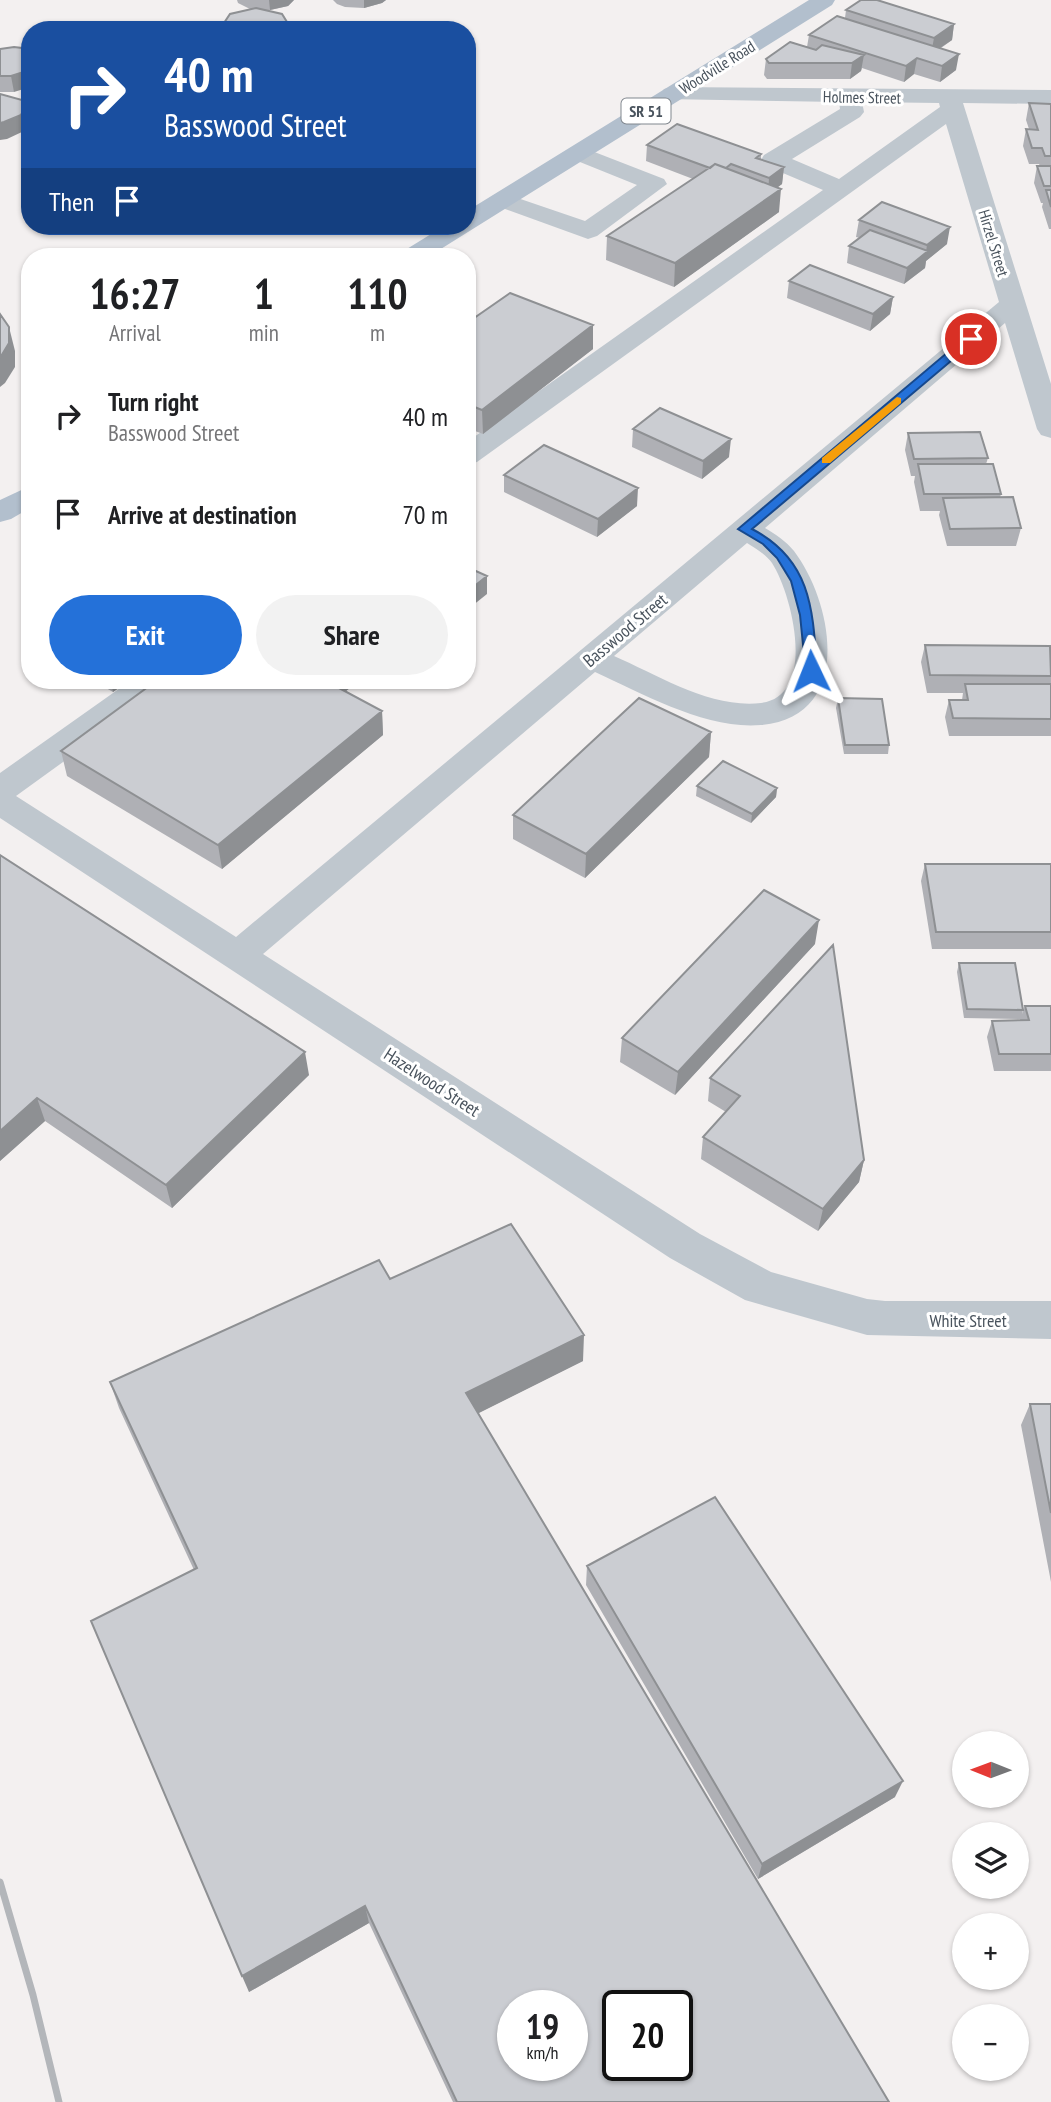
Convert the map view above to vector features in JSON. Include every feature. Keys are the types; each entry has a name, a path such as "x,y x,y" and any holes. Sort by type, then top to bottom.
{"main road":[{"name":"Woodville Road","path":"476,216 824,0"},
{"path":"426,248 446,235"},
{"path":"0,513 21,500"}],"street":[{"name":"Holmes Street","path":"673,94 850,96 951,104 1051,97"},
{"path":"842,189 773,160 852,112 850,96"},
{"path":"476,450 842,189 951,104"},
{"name":"Hirzel Street","path":"951,104 1051,429"},
{"path":"503,200 588,231 655,184 579,153"},
{"name":"Basswood Street","path":"237,956 1012,304"},
{"path":"591,658 693,701 728,712 762,714 788,706 804,691 811,671 807,615 797,581 782,555 767,542 744,529"},
{"path":"0,790 141,689"},
{"name":"Hazelwood Street","path":"0,802 685,1247 760,1287 867,1317 885,1319"},
{"name":"White Street","path":"885,1319 1051,1320"}],"building":[{"path":"861,0 877,0 954,24 934,38 846,10"},
{"path":"256,8 282,14 286,21 225,21 230,14"},
{"path":"837,16 959,54 942,66 917,58 906,66 809,35"},
{"path":"790,42 816,50 822,45 864,55 852,63 769,63 766,59"},
{"path":"21,48 21,73 0,76 0,49"},
{"path":"0,94 21,100 21,115 0,123"},
{"path":"1029,103 1051,104 1051,156 1045,156 1042,148 1032,148 1026,129 1038,130"},
{"path":"677,124 761,154 756,158 784,167 769,178 731,164 726,168 715,164 710,168 647,145"},
{"path":"715,164 781,189 675,263 607,236"},
{"path":"1037,166 1051,166 1051,186 1044,186"},
{"path":"1046,190 1051,190 1051,207"},
{"path":"882,202 950,227 927,245 859,220"},
{"path":"870,230 928,251 907,268 849,246"},
{"path":"810,265 893,297 873,314 789,281"},
{"path":"510,293 593,325 482,410 476,408 476,317"},
{"path":"0,314 9,327 9,343 0,358"},
{"path":"660,408 731,439 703,461 633,429"},
{"path":"980,432 988,458 914,459 908,433"},
{"path":"544,445 638,488 598,519 504,475"},
{"path":"918,464 993,464 1001,494 924,494"},
{"path":"1013,497 1021,528 950,529 943,498"},
{"path":"476,571 487,576 476,585"},
{"path":"925,645 1050,646 1051,676 930,675"},
{"path":"965,684 1051,684 1051,719 953,718 949,700 968,700"},
{"path":"145,689 341,689 382,711 218,845 61,751"},
{"path":"639,698 711,732 586,854 513,815"},
{"path":"838,698 882,699 889,745 845,745"},
{"path":"723,761 777,788 752,814 697,786"},
{"path":"0,855 305,1052 166,1185 37,1098 0,1131"},
{"path":"925,864 1051,864 1051,932 936,932"},
{"path":"764,890 819,920 678,1072 622,1038"},
{"path":"833,945 864,1160 823,1209 703,1137 740,1096 710,1078"},
{"path":"959,963 1015,963 1023,1010 967,1009"},
{"path":"1025,1006 1051,1006 1051,1054 999,1054 992,1021 1029,1020"},
{"path":"511,1224 584,1335 466,1393 889,2102 457,2102 365,1906 242,1976 91,1621 197,1568 110,1382 379,1260 390,1279"},
{"path":"1030,1404 1051,1404 1051,1513"},
{"path":"715,1497 903,1781 762,1864 587,1566"}],"railway":[{"path":"0,1882 33,1995 59,2102"}],"slow traffic":[{"path":"826,460 897,401"}],"route":[{"path":"811,671 807,615 797,581 782,555 767,542 744,529 971,339"}]}
